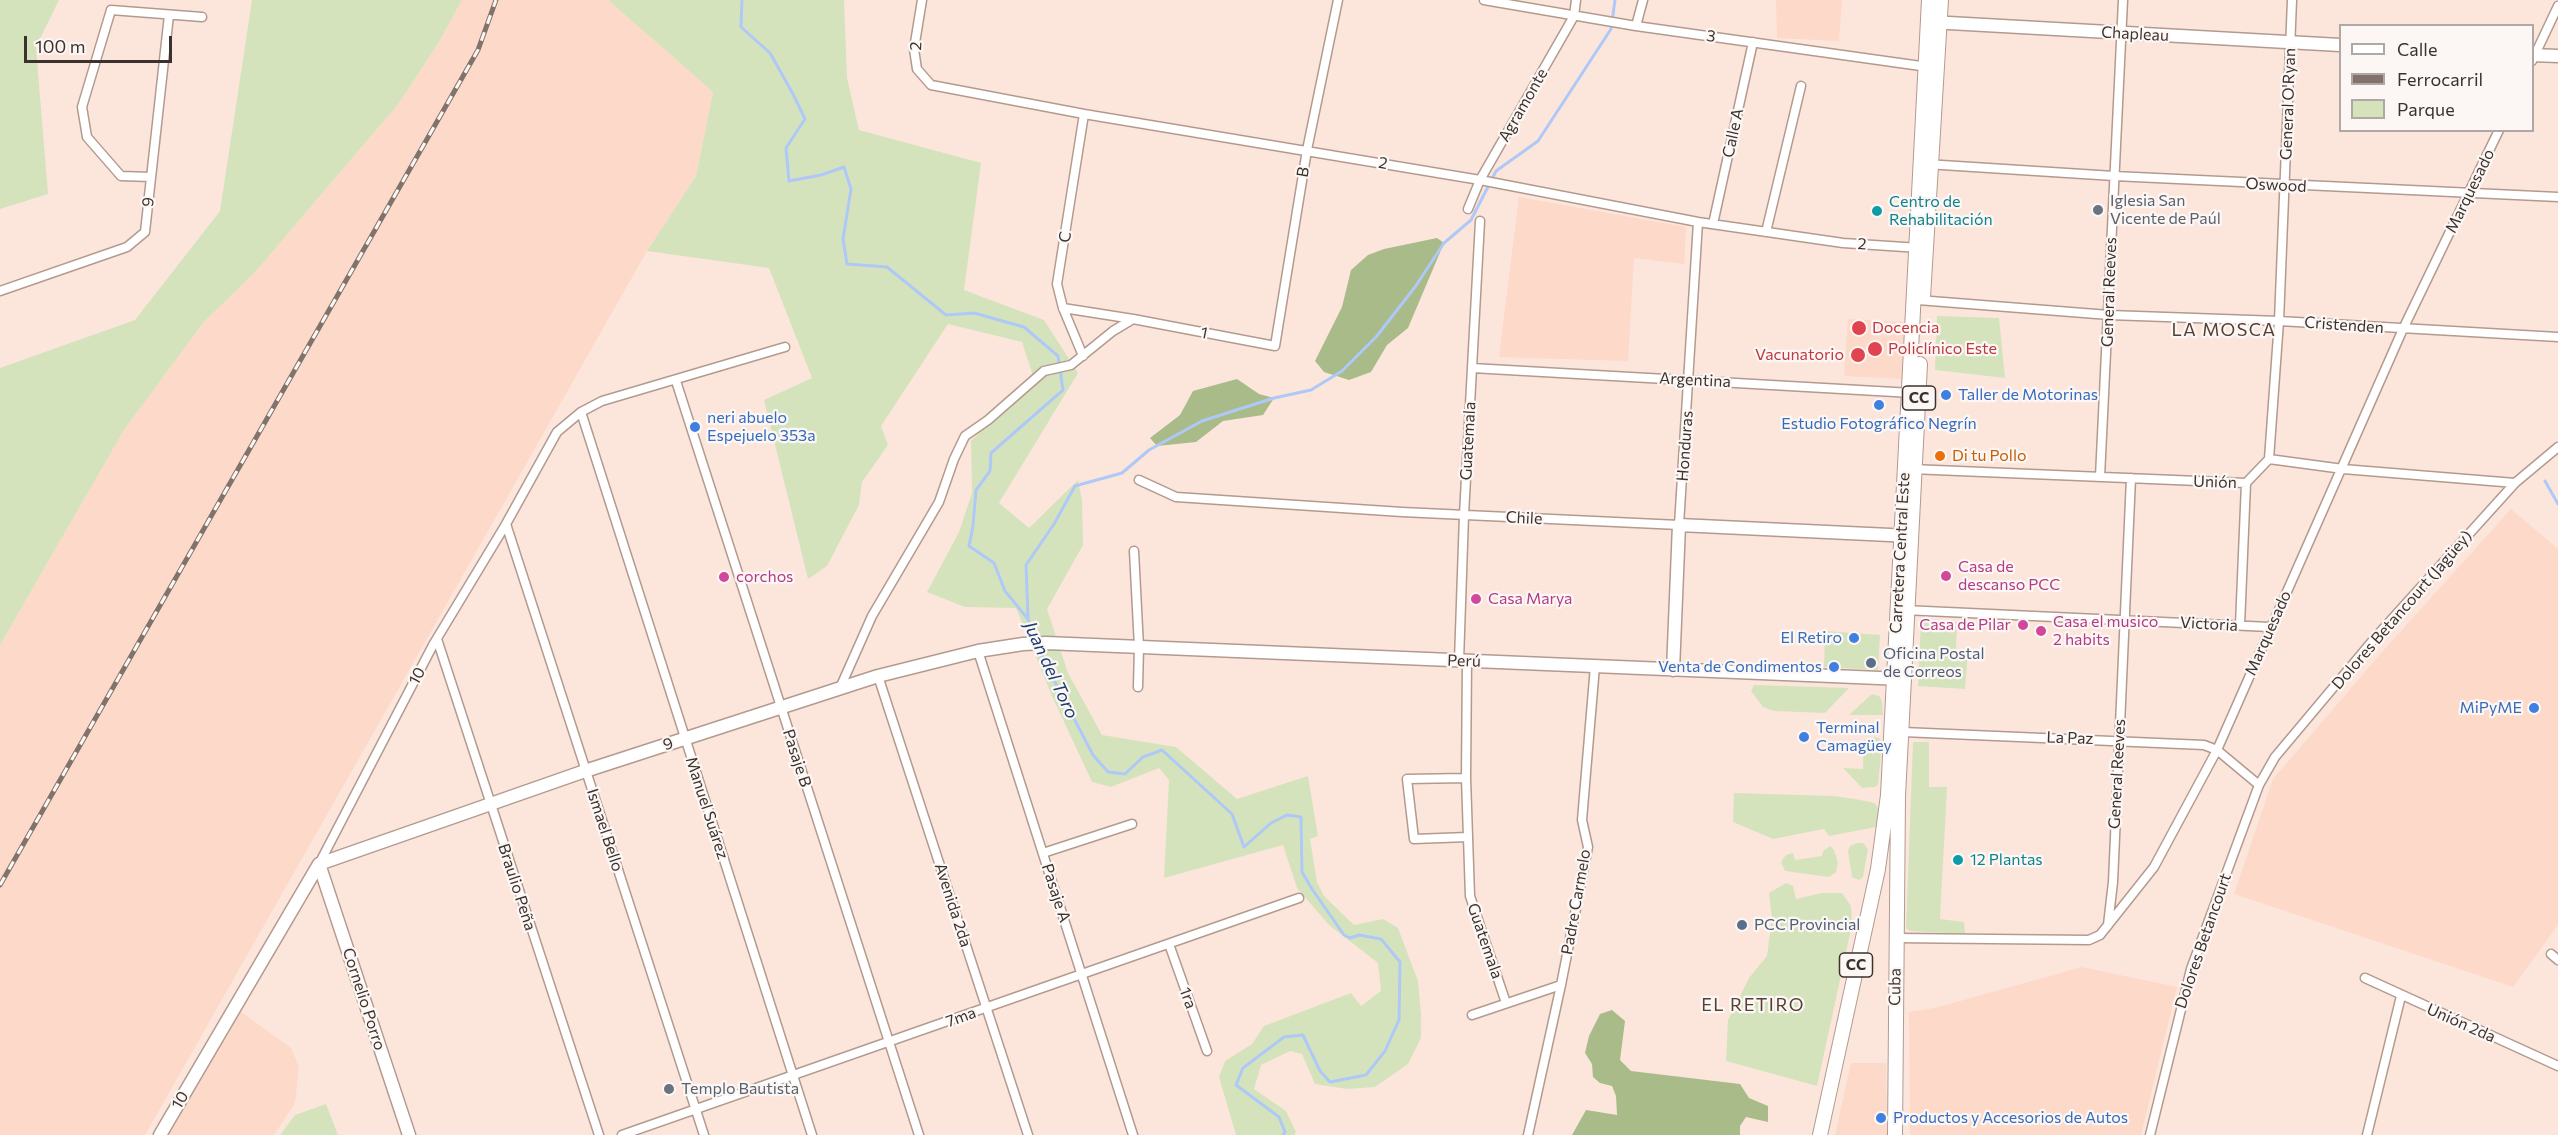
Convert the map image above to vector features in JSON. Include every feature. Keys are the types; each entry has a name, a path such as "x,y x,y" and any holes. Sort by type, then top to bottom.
{"main road":[{"name":"Carretera Central Este","path":"1820,1135 1878,869 1888,795 1894,679 1903,610 1918,300 1933,67 1934,22 1929,0"},
{"name":"Carretera Central Este","path":"1934,22 1941,0"},
{"name":"Carretera Central Este","path":"1894,679 1903,732 1898,838"},
{"name":"Cuba","path":"1895,1135 1898,838"},
{"path":"1878,869 1897,870"},
{"path":"1873,890 1897,891"}],"street":[{"name":"2","path":"922,0 914,49 917,69 931,85 1084,114 1480,180 1698,222 1844,243 1921,248"},
{"name":"B","path":"1275,346 1306,150 1338,0"},
{"name":"3","path":"1484,0 1636,26 1933,67"},
{"name":"Agramonte","path":"1468,209 1480,180 1574,15 1576,0"},
{"path":"1636,26 1643,0"},
{"name":"General Reeves","path":"2100,477 2123,0"},
{"name":"General O'Ryan","path":"2269,459 2286,185 2292,0"},
{"path":"2558,6 2534,57 2558,56"},
{"path":"151,177 121,176 87,137 82,107 111,10 202,17"},
{"name":"9","path":"0,291 127,246 145,232 170,15"},
{"name":"Chapleau","path":"1934,22 2339,45"},
{"name":"Calle A","path":"1713,224 1753,42"},
{"path":"1766,232 1801,86"},
{"name":"C","path":"1083,356 1063,308 1057,284 1084,114"},
{"name":"Marquesado","path":"1896,938 2089,940 2100,935 2154,867 2217,750 2403,329 2498,132"},
{"name":"Oswood","path":"1926,164 2114,177 2558,197"},
{"name":"Guatemala","path":"1480,221 1464,515 1463,661 1466,778 1470,896 1506,1003"},
{"name":"Honduras","path":"1673,670 1679,525 1690,380 1698,222"},
{"name":"Cristenden","path":"1918,300 2109,315 2279,321 2558,336"},
{"name":"1","path":"1063,308 1275,346"},
{"path":"840,688 872,616 939,502 954,459 965,436 988,420 1044,371 1065,368 1113,331 1133,320"},
{"name":"10","path":"160,1135 319,864 437,639 506,524 557,432 581,412 603,401 785,347"},
{"name":"Argentina","path":"1472,368 1914,393"},
{"name":"Pasaje B","path":"676,381 919,1135"},
{"name":"Manuel Suárez","path":"581,412 812,1135"},
{"name":"Dolores Betancourt (Jagüey)","path":"2259,785 2275,757 2374,639 2515,483 2558,447"},
{"path":"2269,459 2343,469 2515,483"},
{"name":"Unión","path":"1910,469 2246,483 2269,459"},
{"name":"General Reeves","path":"2108,925 2113,882 2131,478"},
{"name":"Chile","path":"1139,480 1176,497 1464,515 1906,536"},
{"path":"2240,625 2246,483"},
{"name":"Ismael Bello","path":"506,524 704,1135"},
{"path":"1134,551 1139,647 1138,687"},
{"name":"Victoria","path":"1903,610 2270,627"},
{"name":"Braulio Peña","path":"437,639 599,1135"},
{"name":"Perú","path":"1023,644 1046,643 1894,679"},
{"name":"9","path":"319,864 585,771 878,676 978,651 1023,644"},
{"name":"Pasaje A","path":"978,651 1133,1135"},
{"name":"Padre Carmelo","path":"1528,1135 1588,847 1582,820 1595,666"},
{"name":"Avenida 2da","path":"878,676 1028,1135"},
{"name":"La Paz","path":"1903,732 2204,745 2217,750 2259,785"},
{"path":"1466,778 1407,779 1413,839 1468,837"},
{"name":"Dolores Betancourt","path":"2150,1135 2191,969 2259,785"},
{"path":"1044,853 1132,824"},
{"name":"Cornelio Porro","path":"319,864 410,1135"},
{"name":"7ma","path":"622,1135 1299,898"},
{"name":"1ra","path":"1169,944 1207,1051"},
{"path":"2551,954 2558,960"},
{"name":"Unión 2da","path":"2365,978 2558,1066"},
{"path":"1472,1015 1561,985"},
{"path":"2367,1135 2402,996"}],"shaded area":[{"path":"462,0 608,0 713,92 696,176 647,251 145,1135 0,1135 0,645 124,430 203,323 257,270 399,103 439,42"},
{"path":"1776,0 1842,0 1839,41 1777,38"},
{"path":"1519,197 1686,227 1684,264 1634,258 1628,361 1499,357"},
{"name":"Policlínico Este","path":"1848,319 1904,322 1902,379 1844,376"},
{"path":"2511,509 2558,549 2558,925 2513,987 2234,894 2273,779 2382,652"},
{"path":"2082,967 2177,987 2141,1135 1910,1135 1909,1012 1935,1008"},
{"path":"237,1009 291,1048 299,1067 295,1103 274,1135 166,1135"},
{"path":"1851,1063 1886,1063 1887,1135 1835,1135"}],"green space":[{"path":"0,0 59,0 36,47 48,194 0,209"},
{"path":"252,0 462,0 439,42 399,103 257,270 203,323 124,430 0,645 0,368 135,320 220,211"},
{"path":"608,0 844,0 847,78 859,130 981,163 964,290 1044,320 1078,373 999,503 1029,528 1078,480 1082,501 1083,545 1047,609 1068,673 1102,735 1176,747 1237,799 1308,776 1318,836 1310,839 1317,882 1324,896 1354,925 1383,919 1398,928 1418,981 1421,1038 1408,1064 1375,1087 1347,1089 1315,1084 1302,1054 1290,1051 1261,1065 1254,1089 1286,1111 1296,1132 1294,1135 1236,1135 1219,1077 1225,1061 1252,1044 1264,1026 1351,993 1361,1006 1381,991 1378,963 1329,925 1297,888 1283,845 1164,878 1169,780 1159,768 1111,787 1092,782 1052,696 1016,608 965,607 927,592 959,532 972,493 971,441 1034,379 1022,342 948,324 881,426 888,445 862,482 859,505 827,566 808,579 764,400 812,378 769,268 647,251 696,176 713,92"},
{"path":"1437,238 1444,243 1408,328 1387,345 1371,372 1349,380 1324,372 1315,361 1342,307 1351,270 1368,255 1384,249"},
{"path":"1937,316 1999,318 2005,378 1935,370"},
{"path":"1237,379 1259,394 1274,398 1263,415 1223,421 1196,442 1157,446 1150,438 1180,415 1193,391"},
{"path":"1921,620 1957,622 1956,650 1968,652 1965,689 1918,686"},
{"path":"1825,631 1880,635 1878,670 1824,667"},
{"path":"1754,685 1849,688 1825,713 1774,711 1763,707 1751,691"},
{"path":"1872,694 1879,696 1882,701 1883,715 1849,715"},
{"path":"1875,737 1880,739 1882,745 1878,784 1875,787 1862,788 1843,768 1863,769 1864,740"},
{"path":"1913,742 1929,742 1929,787 1947,787 1940,919 1964,922 1965,934 1910,931 1906,928"},
{"path":"1734,793 1834,796 1855,799 1875,803 1878,808 1878,819 1876,827 1829,836 1824,829 1773,839 1733,822"},
{"path":"1863,843 1868,849 1863,877 1859,880 1852,877 1848,851 1850,846"},
{"path":"1830,846 1834,850 1838,863 1836,872 1829,877 1785,871 1781,862 1786,855 1793,853 1795,860 1822,856 1823,851"},
{"path":"1786,883 1793,886 1796,899 1822,893 1842,893 1851,906 1852,925 1817,1086 1726,1061 1728,1020 1749,978 1767,956 1772,918 1769,893"},
{"path":"1612,1010 1625,1021 1620,1060 1631,1071 1740,1084 1749,1098 1768,1106 1768,1122 1746,1117 1740,1126 1740,1135 1572,1135 1586,1110 1617,1115 1616,1096 1612,1086 1600,1083 1593,1077 1592,1064 1585,1053 1589,1036 1600,1014"},
{"path":"326,1104 338,1135 280,1135 295,1115"}],"waterway":[{"name":"Juan del Toro","path":"742,0 741,27 770,53 805,119 786,148 789,181 821,175 844,167 851,189 843,239 847,264 887,267 946,315 974,313 1024,327 1058,356 1063,390 991,453 990,471 976,490 969,546 994,563 1005,591 1028,619 1036,641"},
{"path":"1028,618 1026,565 1054,524 1075,486 1122,473 1149,450 1202,421 1274,398 1311,390 1342,371 1376,337 1415,287 1444,243 1471,220 1496,171 1538,141 1611,29 1615,0"},
{"path":"2545,481 2558,504"},
{"name":"Juan del Toro","path":"1039,647 1093,755 1108,772 1125,774 1143,757 1162,750 1232,814 1244,847 1271,823 1287,815 1301,817 1302,872 1312,889 1344,935 1350,938 1359,935 1381,939 1400,962 1399,1020 1385,1051 1366,1075 1330,1082 1320,1071 1303,1035 1284,1037 1243,1068 1236,1085 1279,1117 1285,1132 1283,1135"}],"railway":[{"path":"0,885 478,50 496,0"}],"place":[{"name":"Iglesia San Vicente de Paúl","path":"2098,210"},
{"name":"Centro de Rehabilitación","path":"1877,211"},
{"name":"Docencia","path":"1859,328"},
{"name":"Policlínico Este","path":"1875,349"},
{"name":"Vacunatorio","path":"1858,355"},
{"name":"Taller de Motorinas","path":"1946,395"},
{"name":"Estudio Fotográfico Negrín","path":"1879,405"},
{"name":"neri abuelo Espejuelo 353a","path":"695,427"},
{"name":"Di tu Pollo","path":"1940,456"},
{"name":"Casa de descanso PCC","path":"1946,576"},
{"name":"corchos","path":"724,577"},
{"name":"Casa Marya","path":"1476,599"},
{"name":"Casa de Pilar","path":"2023,625"},
{"name":"Casa el musico 2 habits","path":"2041,631"},
{"name":"El Retiro","path":"1854,638"},
{"name":"Oficina Postal de Correos","path":"1871,663"},
{"name":"Venta de Condimentos","path":"1834,667"},
{"name":"MiPyME","path":"2534,708"},
{"name":"Terminal Camagüey","path":"1804,737"},
{"name":"12 Plantas","path":"1958,860"},
{"name":"PCC Provincial","path":"1742,925"},
{"name":"Templo Bautista","path":"669,1089"},
{"name":"Productos y Accesorios de Autos","path":"1881,1118"}],"district":[{"name":"LA MOSCA","path":"2224,330"},
{"name":"EL RETIRO","path":"1753,1005"}]}
